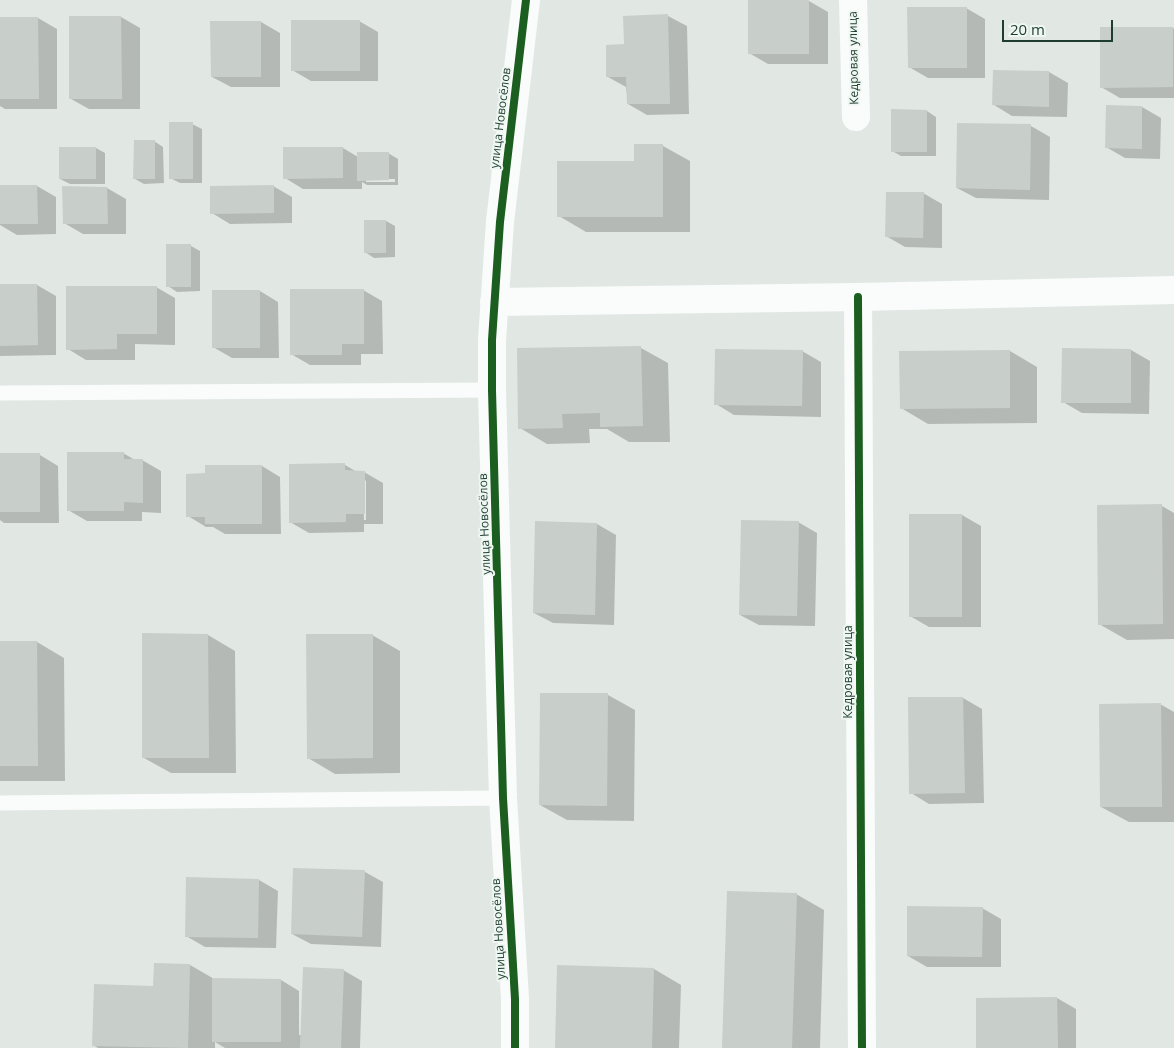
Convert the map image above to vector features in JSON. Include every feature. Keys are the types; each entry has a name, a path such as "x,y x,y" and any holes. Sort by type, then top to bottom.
{"street":[{"name":"улица Новосёлов","path":"515,1048 515,999 503,798 492,340 500,222 526,0"},
{"name":"Кедровая улица","path":"853,0 856,117"},
{"path":"494,302 1174,290"},
{"name":"Кедровая улица","path":"858,297 862,1048"}],"lane":[{"path":"0,393 492,390"},
{"path":"0,803 503,798"}],"building":[{"path":"748,0 809,0 809,54 748,54"},
{"path":"907,7 967,7 967,68 908,68"},
{"path":"668,14 670,104 627,104 626,77 606,77 606,45 624,44 623,16"},
{"path":"69,16 121,16 122,99 69,99"},
{"path":"0,17 38,17 39,99 0,99"},
{"path":"291,20 360,20 360,71 291,71"},
{"path":"210,21 261,21 261,77 211,77"},
{"path":"1100,27 1173,27 1173,87 1100,88"},
{"path":"993,70 1049,71 1049,107 992,105"},
{"path":"1106,105 1142,106 1142,149 1105,148"},
{"path":"891,109 927,110 927,152 891,152"},
{"path":"169,122 193,122 193,179 169,179"},
{"path":"957,123 1031,124 1030,190 956,188"},
{"path":"134,140 155,140 155,179 133,179"},
{"path":"634,144 663,144 663,217 557,217 557,161 634,161"},
{"path":"59,147 96,147 96,179 59,179"},
{"path":"283,147 343,147 343,178 283,179"},
{"path":"357,152 389,152 389,180 357,181"},
{"path":"0,185 37,185 38,224 0,224"},
{"path":"274,185 274,213 210,214 210,186"},
{"path":"62,186 107,187 108,224 63,224"},
{"path":"886,192 924,192 923,238 885,237"},
{"path":"364,220 386,220 386,253 364,253"},
{"path":"166,244 191,244 191,287 166,287"},
{"path":"0,284 37,284 38,345 0,346"},
{"path":"66,286 157,286 157,334 117,334 117,349 66,350"},
{"path":"290,289 364,289 364,344 342,344 342,355 290,355"},
{"path":"212,290 260,290 260,348 212,348"},
{"path":"641,346 643,426 600,427 600,413 562,414 563,428 518,429 517,348"},
{"path":"1062,348 1131,349 1131,403 1061,403"},
{"path":"715,349 803,350 802,406 714,405"},
{"path":"1010,350 1010,408 900,409 899,351"},
{"path":"67,452 124,452 124,459 143,459 143,503 124,502 124,511 67,511"},
{"path":"0,453 40,453 40,512 0,512"},
{"path":"345,463 345,470 365,471 365,514 346,514 346,522 289,523 289,464"},
{"path":"205,465 262,465 262,524 205,524 205,517 186,517 186,474 205,473"},
{"path":"1162,504 1163,624 1098,625 1097,505"},
{"path":"909,514 962,514 962,617 909,617"},
{"path":"741,520 799,521 797,616 739,615"},
{"path":"535,521 597,523 595,615 533,613"},
{"path":"142,633 208,634 209,758 142,758"},
{"path":"306,634 373,634 373,758 307,759"},
{"path":"0,641 37,641 38,766 0,766"},
{"path":"540,693 608,693 607,806 539,805"},
{"path":"908,697 963,697 965,793 909,794"},
{"path":"1161,703 1162,807 1100,807 1099,704"},
{"path":"293,868 365,870 362,937 291,934"},
{"path":"186,877 259,879 258,938 185,937"},
{"path":"727,891 797,893 792,1048 722,1048"},
{"path":"907,906 983,907 982,957 907,956"},
{"path":"154,963 190,964 188,1048 92,1046 94,984 153,986"},
{"path":"557,965 654,968 652,1048 555,1048"},
{"path":"303,967 344,969 341,1048 300,1048"},
{"path":"212,978 281,979 281,1042 212,1042"},
{"path":"1057,997 1058,1048 976,1048 976,998"}],"cycle path":[{"path":"515,1048 515,999 503,798 492,340 500,222 526,0"},
{"path":"858,297 862,1048"}]}
